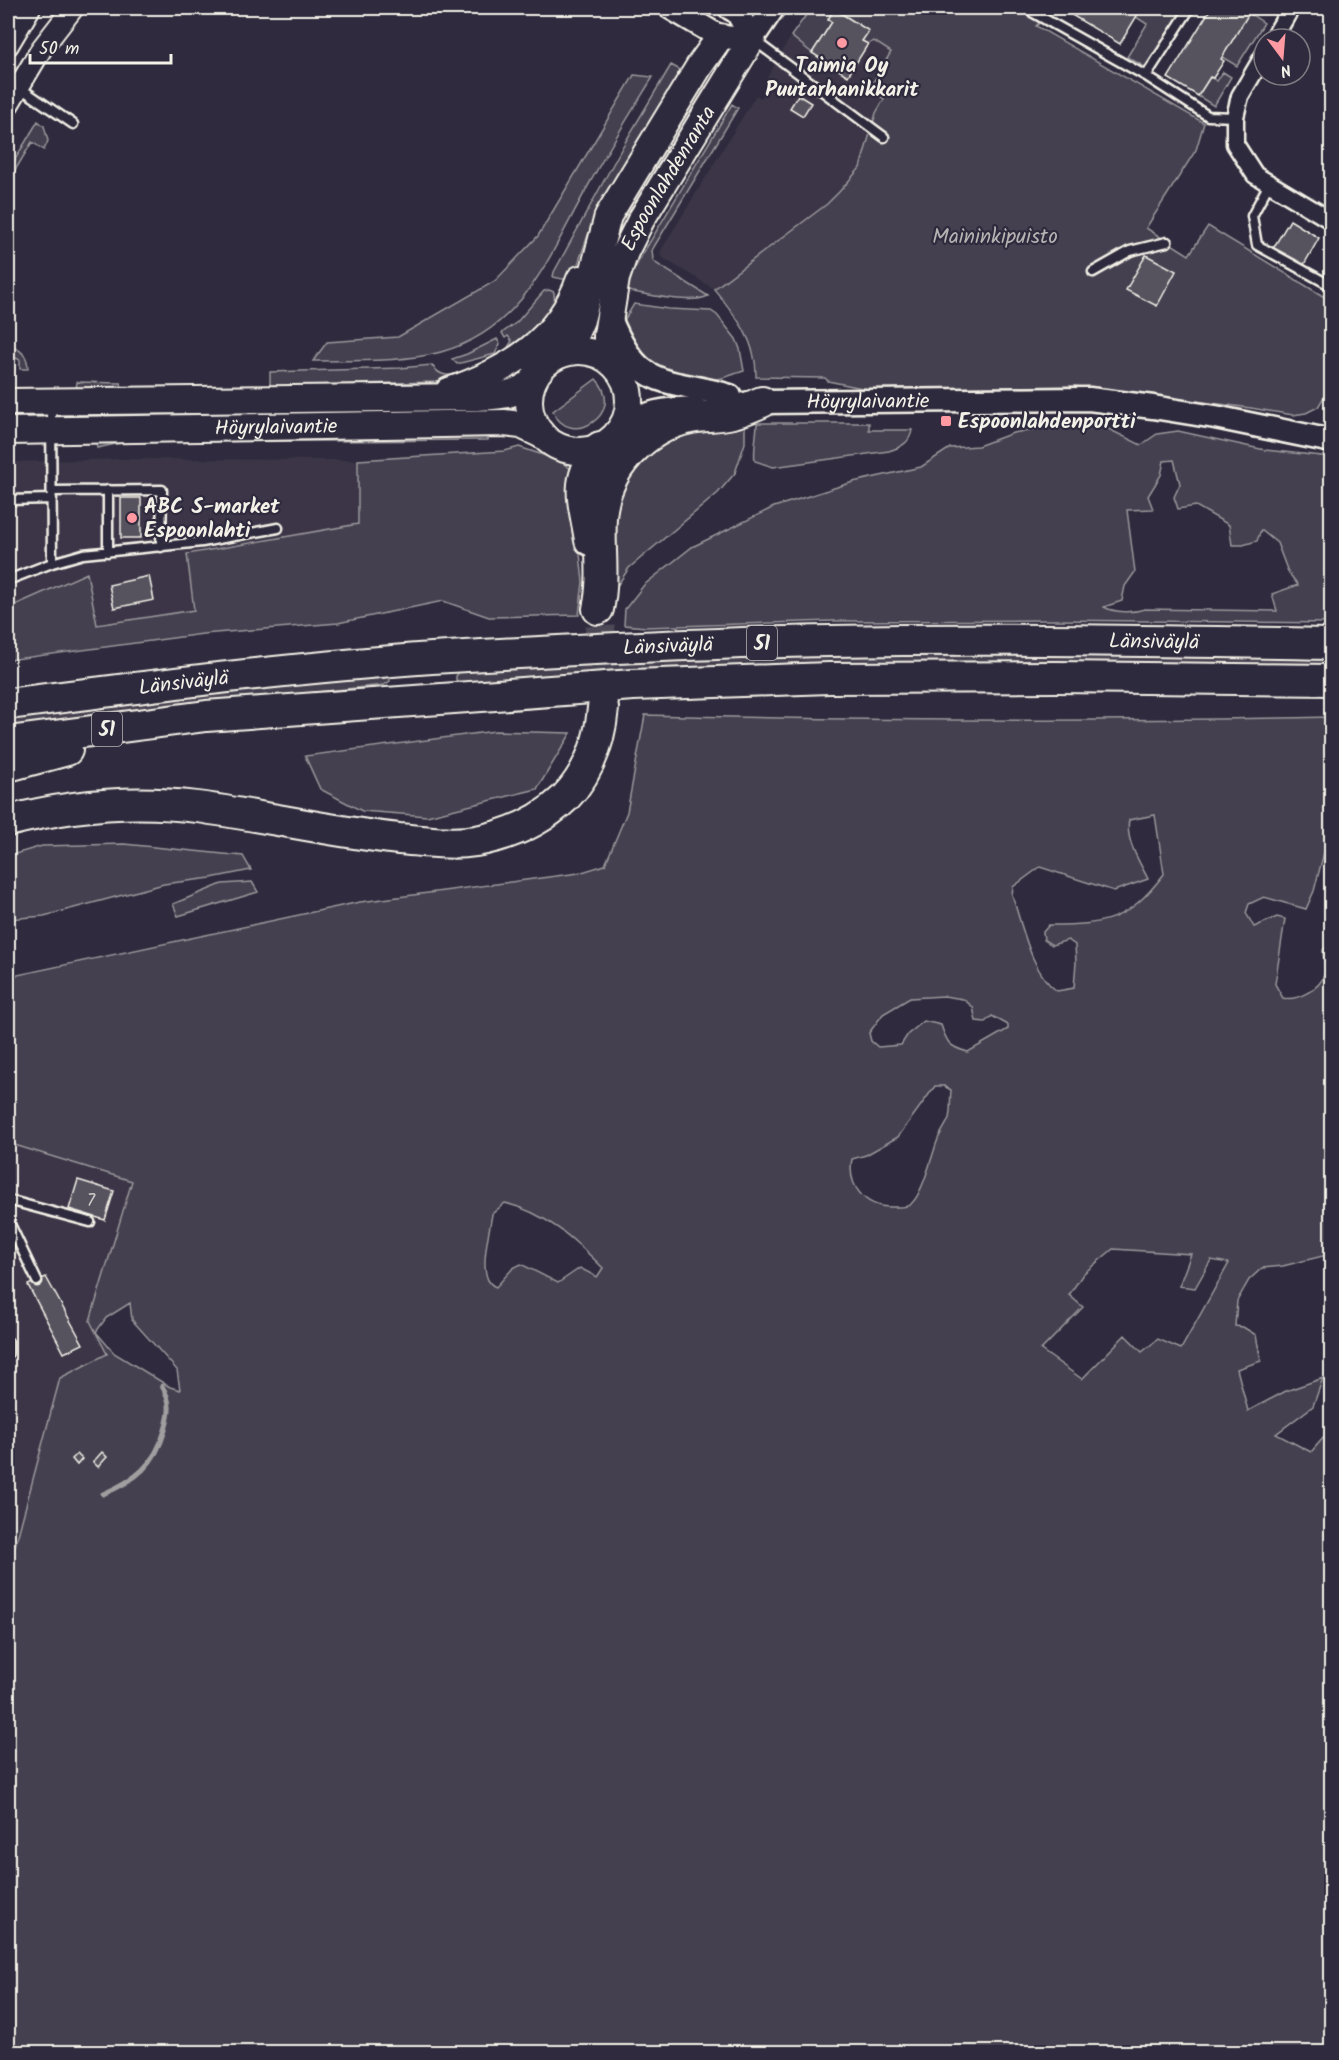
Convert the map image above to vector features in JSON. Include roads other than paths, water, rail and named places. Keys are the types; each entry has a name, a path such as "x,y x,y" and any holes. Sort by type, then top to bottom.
{"highway":[{"path":"610,438 586,470 582,482 599,618 603,589 601,517 612,475 620,462 650,435 669,425 690,418 731,414 762,402"},
{"name":"Länsiväylä","path":"8,704 193,680 430,658 632,648 831,641 1053,640 1332,644"},
{"name":"Länsiväylä","path":"8,742 207,716 569,689 829,678 1056,677 1332,680"},
{"path":"8,821 50,811 103,805 155,803 196,807 364,835 440,843 475,841 500,836 526,826 551,810 571,791 592,757 603,708"},
{"path":"8,766 207,716"}],"main road":[{"path":"671,8 720,37 752,39"},
{"name":"Espoonlahdenranta","path":"617,368 608,352 607,342 616,278 625,252 641,220 773,8"},
{"path":"736,9 752,39"},
{"name":"Espoonlahdenranta","path":"559,355 573,339 581,320 608,216 736,9"},
{"name":"Höyrylaivantie","path":"428,399 479,381 499,371 529,351 551,330 573,299 594,242 608,216"},
{"path":"610,318 629,357 639,368 654,378 730,396"},
{"path":"573,351 601,356 617,368 628,389 629,407 626,419 610,438 585,451 569,450 554,445 542,435 534,423 529,395 533,381 544,366 559,355 573,351"},
{"name":"Höyrylaivantie","path":"617,368 640,386 672,395 730,396 762,402"},
{"name":"Höyrylaivantie","path":"8,402 428,399 513,394 523,390 533,381"},
{"name":"Höyrylaivantie","path":"610,438 632,420 644,414 672,408 731,406 762,402 1089,399 1204,415 1332,441"},
{"name":"Höyrylaivantie","path":"8,431 504,423 521,425 542,435"}],"street":[{"path":"8,45 30,8"},
{"path":"8,105 13,84 73,8"},
{"path":"1280,27 1291,8"},
{"path":"1252,76 1240,96 1235,117 1235,144 1241,155 1256,175 1332,221"}],"lane":[{"path":"1146,76 1190,8"},
{"path":"1032,12 1146,76 1208,116 1235,117"},
{"path":"752,39 884,137"},
{"path":"13,84 73,124"},
{"path":"1269,184 1252,216 1257,245 1328,284 1332,281"},
{"path":"1093,272 1130,251 1167,242"},
{"path":"51,402 52,563"},
{"path":"108,490 108,552"},
{"path":"8,500 108,490 162,490 161,546"},
{"path":"8,580 83,554 202,542 278,528"},
{"path":"8,1200 90,1222"},
{"path":"8,1220 37,1281"},
{"path":"8,1342 8,1353"}],"waterway":[{"path":"103,1494 134,1477 143,1470 156,1453 169,1413 169,1402 162,1386"}],"tunnel":[{"path":"600,626 603,708"}],"place":[{"name":"Taimia Oy Puutarhanikkarit","path":"842,43"},
{"name":"Espoonlahdenportti","path":"946,421"},
{"name":"ABC S-market Espoonlahti","path":"132,518"}],"park label":[{"name":"Maininkipuisto","path":"995,236"}]}
